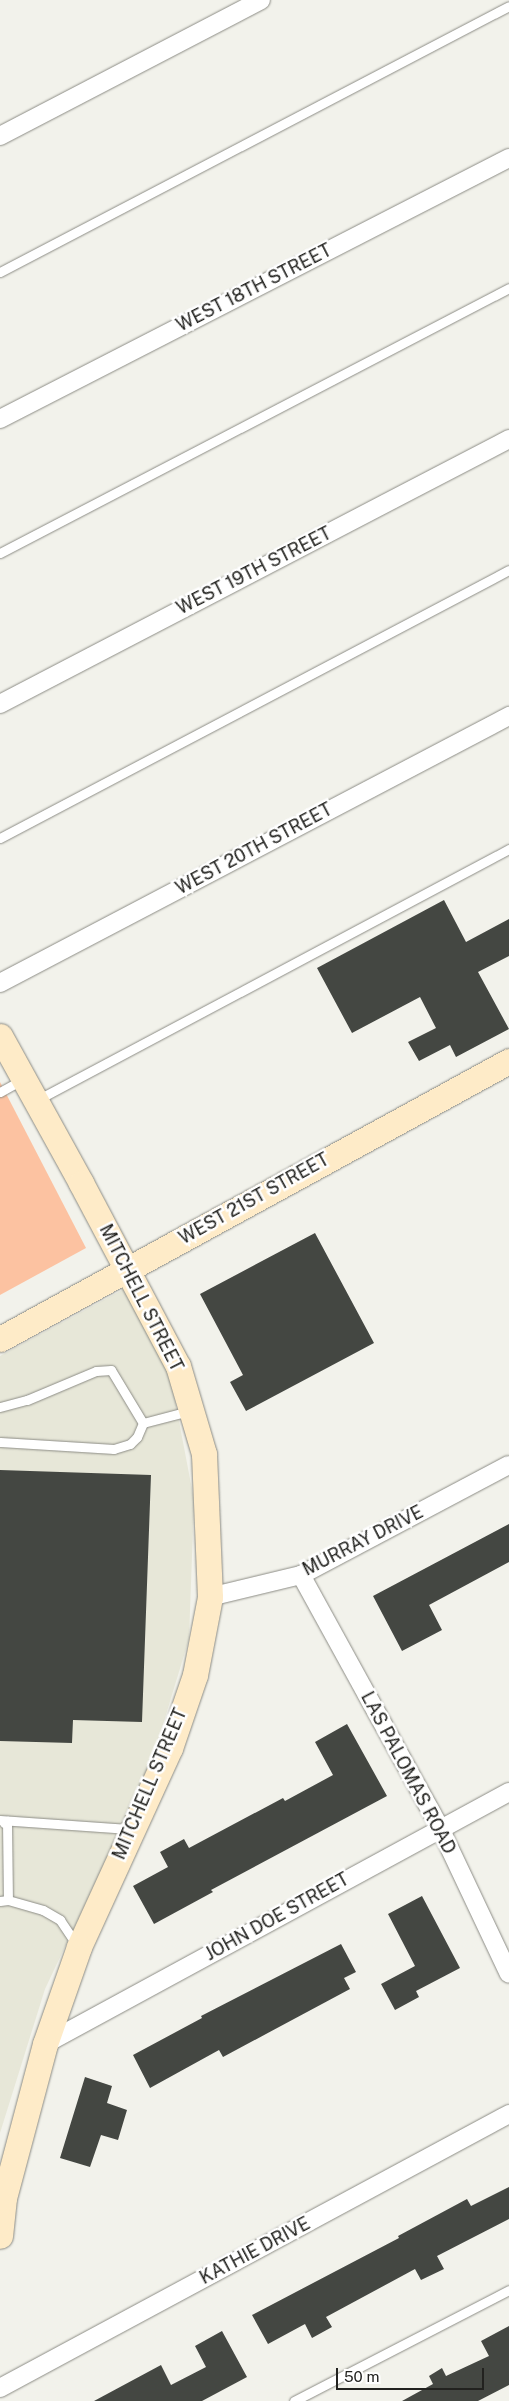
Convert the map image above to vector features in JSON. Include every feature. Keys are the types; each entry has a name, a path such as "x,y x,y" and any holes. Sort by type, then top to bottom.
{"street":[{"path":"0,136 261,0"},
{"name":"WEST 18TH STREET","path":"0,419 509,158"},
{"name":"WEST 19TH STREET","path":"0,704 509,439"},
{"name":"WEST 20TH STREET","path":"0,983 509,716"},
{"name":"MITCHELL STREET","path":"0,1036 178,1366 204,1454 210,1597 195,1675 170,1748 79,1947 45,2044 4,2198 0,2236"},
{"name":"WEST 21ST STREET","path":"0,1339 509,1061"},
{"name":"MURRAY DRIVE","path":"210,1597 302,1575 509,1465"},
{"name":"LAS PALOMAS ROAD","path":"302,1575 440,1828 509,1974"},
{"name":"JOHN DOE STREET","path":"45,2044 509,1792"},
{"name":"KATHIE DRIVE","path":"0,2388 509,2114"}],"lane":[{"path":"0,272 509,6"},
{"path":"0,552 509,288"},
{"path":"0,838 509,570"},
{"path":"36,1100 509,850"},
{"path":"0,1092 24,1079"},
{"path":"0,1407 27,1400 96,1372 111,1370 143,1423"},
{"path":"143,1423 191,1410"},
{"path":"0,1442 114,1449 130,1444 137,1437 143,1423"},
{"path":"79,1947 60,1920 42,1910 4,1900 2,1822 133,1830"},
{"path":"294,2401 509,2290"}],"shaded area":[{"path":"0,1082 86,1248 0,1295"},
{"path":"126,1288 170,1374 194,1500 189,1639 150,1767 45,1989 0,2133 0,1356"}],"building":[{"path":"444,900 466,942 509,919 509,956 478,972 509,1029 456,1057 450,1045 419,1061 408,1042 436,1028 420,997 352,1033 317,968"},
{"path":"315,1233 374,1343 246,1411 230,1382 243,1375 200,1294"},
{"path":"0,1470 151,1475 142,1722 73,1720 72,1743 0,1741"},
{"path":"509,1524 509,1562 429,1605 442,1630 402,1651 373,1596"},
{"path":"347,1724 387,1796 211,1890 213,1892 154,1924 133,1886 168,1867 160,1852 184,1839 189,1848 283,1798 285,1801 333,1775 315,1742"},
{"path":"422,1896 460,1968 416,1991 419,1997 395,2010 381,1984 415,1966 388,1914"},
{"path":"341,1944 356,1972 344,1978 350,1989 223,2057 219,2050 150,2088 133,2055 202,2018 201,2016"},
{"path":"85,2077 112,2086 107,2103 127,2110 118,2140 101,2135 90,2167 60,2158"},
{"path":"509,2187 509,2219 437,2256 444,2269 421,2280 415,2269 326,2317 332,2327 312,2338 305,2324 268,2344 252,2315 399,2238 398,2236 467,2199 471,2206"},
{"path":"509,2326 509,2385 478,2401 402,2401 433,2384 429,2376 442,2368 446,2376 489,2356 481,2341"},
{"path":"222,2331 247,2377 202,2401 94,2401 161,2365 171,2385 206,2367 195,2346"}]}
